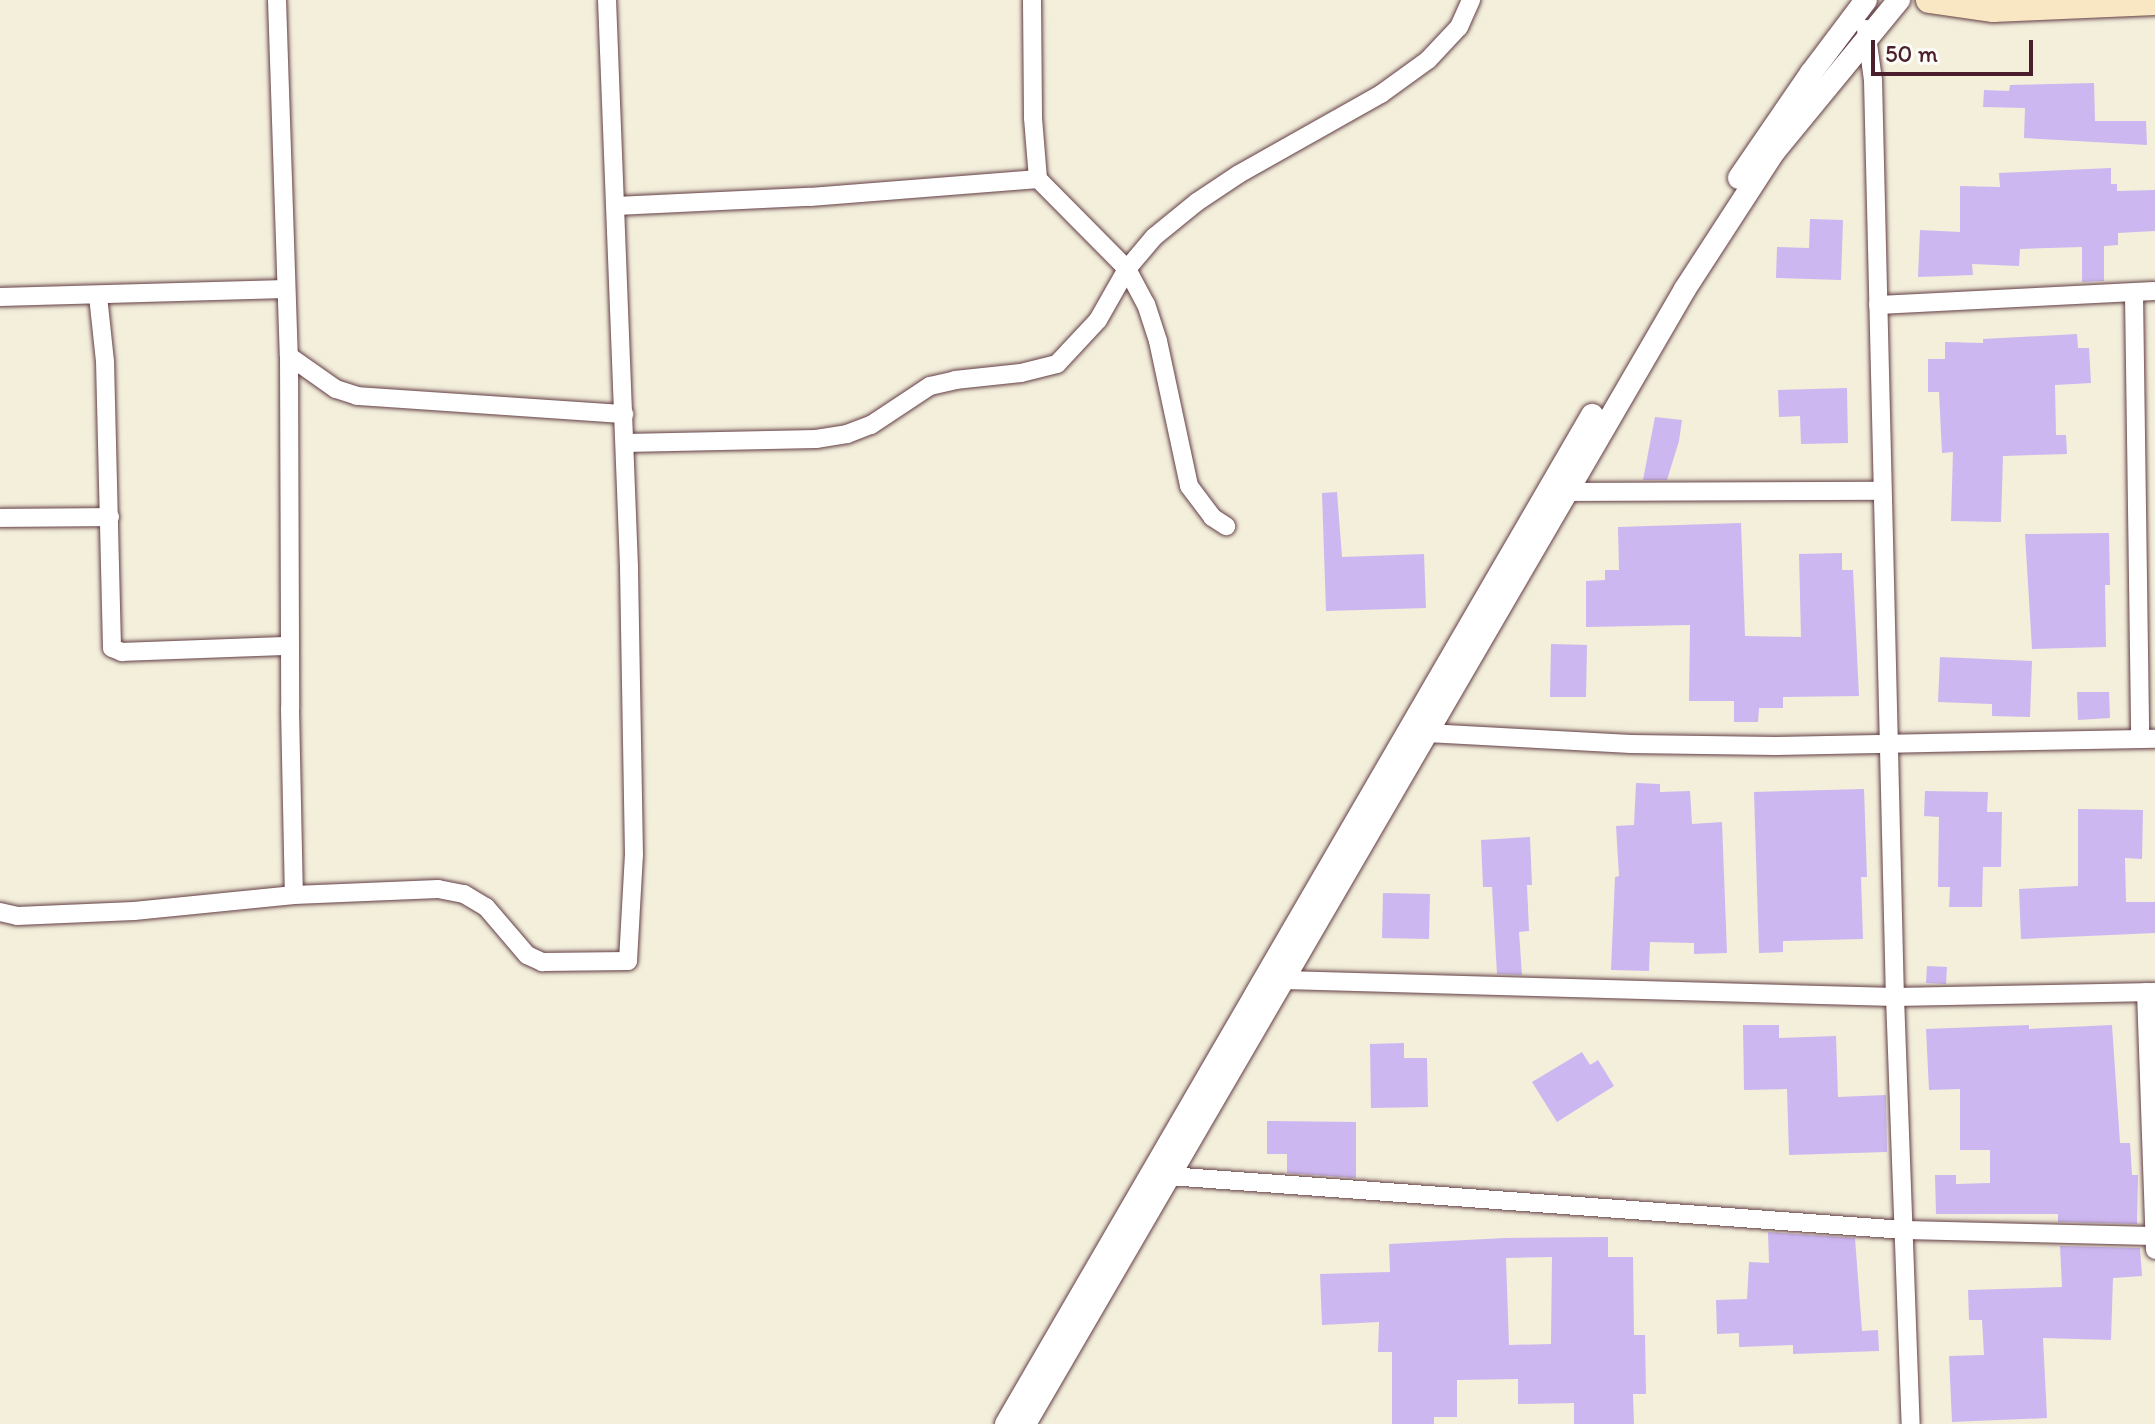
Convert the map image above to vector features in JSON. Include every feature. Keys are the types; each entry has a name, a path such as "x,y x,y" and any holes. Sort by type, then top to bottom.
{"main road":[{"path":"1929,0 1993,9 2155,2"}],"street":[{"path":"277,0 289,356 289,646 294,895"},
{"path":"0,912 17,916 134,911 294,895 438,889 464,894 486,907 527,955 542,962 628,961 634,855 625,443 607,0"},
{"path":"1032,0 1033,118 1038,179 1127,269 1146,304 1158,341 1189,486 1205,510 1226,526"},
{"path":"625,443 816,439 847,434 871,425 930,386 955,380 1021,373 1057,364 1098,320 1127,269 1154,237 1197,202 1381,94 1428,60 1459,27 1471,0"},
{"path":"1006,1424 1105,1268 1169,1176 1685,289 1774,152 1899,0"},
{"path":"1861,6 1869,33 1895,997 1911,1424"},
{"path":"1025,1424 1105,1268 1587,423 1759,146 1861,6"},
{"path":"616,206 810,197 1038,179"},
{"path":"0,297 286,289"},
{"path":"1878,305 2155,291"},
{"path":"1427,733 1631,744 1889,747 2148,739 2147,472 2134,293"},
{"path":"98,296 105,361 112,648 122,652 289,646"},
{"path":"289,356 336,389 357,396 624,414"},
{"path":"1566,492 1881,491"},
{"path":"0,518 110,517"},
{"path":"1284,980 1895,997 2150,992 2155,1250"},
{"path":"1169,1176 1904,1230 2154,1236"}],"building":[{"path":"2094,83 2095,121 2146,121 2147,145 2024,138 2025,108 1983,107 1984,90 2009,91 2010,85"},
{"path":"2111,168 2111,184 2117,184 2117,191 2155,190 2155,231 2118,233 2118,245 2104,246 2104,281 2082,282 2082,247 2020,249 2019,266 1972,264 1973,275 1918,277 1920,230 1960,232 1960,186 2000,187 1999,173"},
{"path":"1810,219 1843,220 1841,280 1776,278 1777,247 1809,248"},
{"path":"2077,334 2078,348 2089,348 2091,383 2055,385 2056,435 2066,435 2067,454 2003,456 2001,522 1951,521 1953,452 1942,453 1939,392 1928,392 1928,359 1945,359 1945,342 1983,343 1983,339"},
{"path":"1847,388 1848,443 1801,444 1800,416 1779,417 1778,390"},
{"path":"1655,417 1682,420 1679,441 1667,480 1643,480"},
{"path":"1337,492 1342,557 1424,554 1426,608 1326,611 1322,493"},
{"path":"1741,523 1745,636 1801,637 1799,554 1842,553 1842,570 1853,570 1859,696 1783,697 1783,708 1759,708 1758,722 1734,722 1734,701 1689,701 1690,625 1586,627 1586,581 1605,580 1605,570 1619,570 1618,527"},
{"path":"2109,533 2110,585 2105,585 2106,647 2032,649 2025,534"},
{"path":"1551,644 1587,645 1586,697 1550,697"},
{"path":"1940,657 2032,661 2030,717 1992,716 1992,704 1938,702"},
{"path":"2077,692 2109,692 2110,718 2078,720"},
{"path":"1636,783 1660,784 1660,792 1690,791 1692,824 1722,822 1727,953 1694,954 1694,943 1650,942 1649,971 1611,970 1615,877 1619,876 1616,826 1634,825"},
{"path":"1864,789 1867,877 1861,877 1863,939 1783,941 1783,952 1759,953 1754,792"},
{"path":"1925,791 1988,792 1987,812 2002,812 2001,867 1983,867 1982,907 1949,907 1950,887 1938,887 1939,817 1924,816"},
{"path":"2078,809 2143,810 2142,859 2125,858 2126,902 2155,902 2155,933 2021,939 2019,889 2078,886"},
{"path":"1530,837 1532,885 1527,885 1529,931 1519,932 1522,975 1497,974 1492,887 1483,887 1481,840"},
{"path":"1383,893 1430,894 1429,939 1382,938"},
{"path":"1927,966 1947,967 1946,984 1926,983"},
{"path":"1743,1025 1779,1025 1779,1038 1836,1036 1838,1097 1886,1095 1887,1152 1789,1155 1787,1089 1744,1090"},
{"path":"2029,1025 2029,1029 2112,1025 2120,1143 2130,1143 2132,1175 2138,1175 2137,1224 2058,1222 2058,1214 1936,1214 1935,1175 1956,1175 1956,1184 1990,1183 1990,1150 1960,1150 1960,1089 1929,1090 1926,1029"},
{"path":"1404,1043 1404,1058 1427,1058 1428,1107 1371,1108 1370,1044"},
{"path":"1582,1052 1590,1065 1598,1060 1614,1086 1557,1122 1532,1082"},
{"path":"1267,1121 1356,1122 1356,1178 1287,1173 1287,1154 1267,1154"},
{"path":"1768,1232 1855,1238 1862,1331 1878,1330 1879,1351 1793,1354 1793,1345 1739,1347 1739,1333 1717,1334 1716,1300 1747,1299 1749,1262 1769,1263"},
{"path":"1608,1237 1608,1257 1633,1257 1634,1335 1645,1335 1646,1394 1633,1394 1634,1424 1574,1424 1574,1403 1518,1404 1518,1379 1457,1380 1457,1417 1434,1417 1434,1424 1392,1424 1392,1352 1378,1352 1379,1322 1322,1325 1320,1274 1390,1272 1389,1244","holes":["1552,1257 1551,1344 1509,1345 1506,1258"]},
{"path":"2060,1246 2140,1248 2142,1276 2113,1278 2111,1340 2043,1338 2047,1418 1952,1422 1949,1356 1984,1355 1982,1320 1969,1320 1968,1290 2062,1287"}]}
